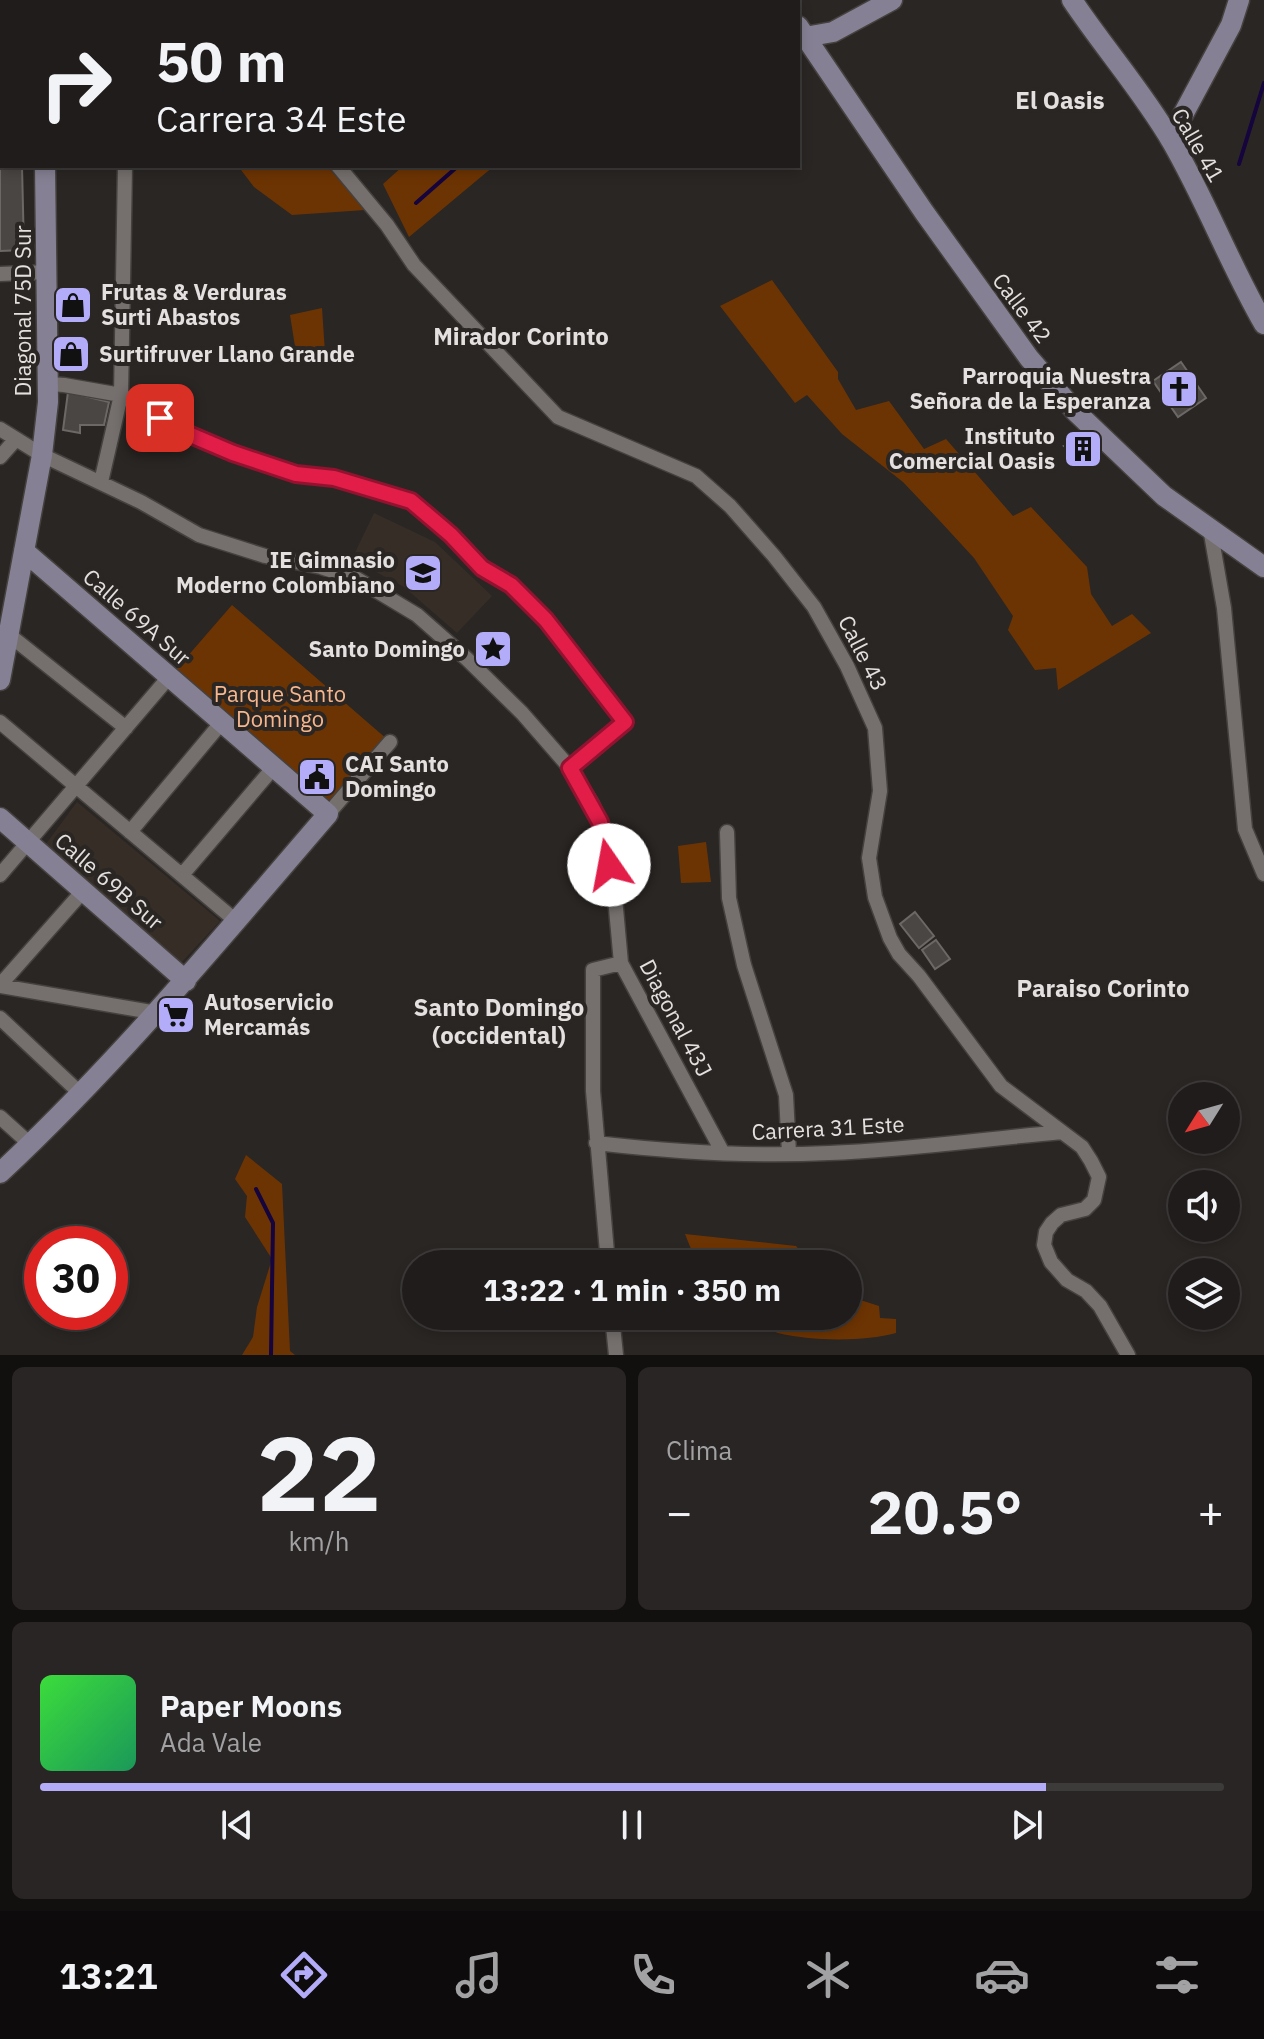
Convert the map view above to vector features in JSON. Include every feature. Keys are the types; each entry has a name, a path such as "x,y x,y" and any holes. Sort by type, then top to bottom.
{"street":[{"path":"802,31 833,32 892,0"},
{"name":"Calle 41","path":"1072,0 1170,139 1264,324"},
{"path":"1170,139 1231,25 1239,0"},
{"name":"Calle 42","path":"802,31 960,264 1029,358 1075,411 1164,496 1264,567"},
{"name":"Diagonal 75D Sur","path":"0,680 42,455 49,384 45,168"},
{"path":"0,429 42,455 101,482 121,395 125,168"},
{"name":"Calle 43","path":"340,168 387,225 414,265 558,417 696,476 730,506 814,607 847,666 875,728 880,791 869,858 875,897 890,938 1001,1086 1082,1147 1099,1177 1094,1200 1085,1209 1061,1215 1046,1232 1044,1245 1051,1262 1067,1280 1086,1291 1100,1306 1128,1355"},
{"path":"0,274 47,272"},
{"path":"49,384 121,395 179,430 233,453 296,474 334,478 411,501 451,535 482,568 511,585 546,620 625,722 570,768"},
{"path":"0,457 16,439"},
{"name":"Diagonal 43J","path":"101,482 199,535 228,546 321,567 357,579 417,615 522,713 570,768 600,822 614,887 621,963 723,1153"},
{"path":"1210,528 1224,608 1245,829 1264,874"},
{"name":"Calle 69A Sur","path":"24,551 328,814"},
{"path":"8,634 126,728"},
{"path":"0,875 169,677"},
{"path":"0,722 236,921"},
{"path":"130,832 222,722"},
{"path":"0,1173 81,1094 186,981 390,742"},
{"path":"182,875 274,767"},
{"name":"Calle 69B Sur","path":"0,818 186,981"},
{"path":"727,832 729,898 744,965 786,1095 789,1153"},
{"path":"0,985 84,890"},
{"path":"607,1250 593,1091 593,970 621,963"},
{"path":"0,985 157,1013"},
{"path":"0,1018 81,1094"},
{"path":"0,1117 30,1144"},
{"name":"Carrera 31 Este","path":"596,1143 668,1151 829,1153 1062,1132"},
{"path":"613,1330 616,1355"}],"shaded area":[{"name":"IE Gimnasio Moderno Colombiano","path":"374,513 435,542 492,596 457,633 404,587 352,559"},
{"path":"77,802 220,921 180,964 43,848"}],"green space":[{"path":"240,168 329,168 365,210 292,215 254,187"},
{"path":"401,168 492,168 409,237 383,184"},
{"path":"772,280 838,372 838,379 856,410 889,401 924,449 946,439 1013,516 1031,507 1087,567 1091,594 1112,626 1132,614 1151,633 1058,690 1056,668 1035,670 1008,630 1013,616 974,558 903,482 842,434 807,395 795,403 720,306"},
{"path":"322,308 325,353 297,359 290,315"},
{"name":"Parque Santo Domingo","path":"232,605 388,740 329,809 173,673"},
{"path":"706,842 711,882 681,883 678,846"},
{"path":"246,1155 282,1184 290,1351 295,1355 242,1355 253,1337 257,1307 272,1259 245,1217 247,1196 235,1179"},
{"path":"685,1234 796,1246 799,1250 691,1250"},
{"path":"862,1301 879,1306 880,1318 896,1319 896,1333 883,1336 805,1338 771,1330 862,1330"}],"building":[{"path":"0,168 22,168 24,250 0,251"},
{"name":"Parroquia Nuestra Señora de la Esperanza","path":"1181,362 1206,398 1178,417 1153,381"},
{"path":"68,392 109,402 104,425 80,425 80,433 63,430"},
{"name":"Instituto Comercial Oasis","path":"1087,437 1101,451 1086,464 1064,446"},
{"name":"CAI Santo Domingo","path":"317,766 328,775 316,789 305,779"},
{"path":"915,912 934,936 919,948 900,924"},
{"path":"936,940 950,959 935,969 922,950"}],"waterway":[{"path":"1239,164 1264,83"},
{"path":"416,203 456,168"},
{"path":"256,1189 273,1223 271,1355"}],"place":[{"name":"Frutas & Verduras Surti Abastos","path":"73,305"},
{"name":"Surtifruver Llano Grande","path":"71,354"},
{"name":"Parroquia Nuestra Señora de la Esperanza","path":"1179,389"},
{"name":"Instituto Comercial Oasis","path":"1083,449"},
{"name":"IE Gimnasio Moderno Colombiano","path":"423,573"},
{"name":"Santo Domingo","path":"493,649"},
{"name":"CAI Santo Domingo","path":"317,777"},
{"name":"Autoservicio Mercamás","path":"176,1015"}],"district":[{"name":"El Oasis","path":"1060,101"},
{"name":"Mirador Corinto","path":"521,337"},
{"name":"Paraiso Corinto","path":"1103,989"},
{"name":"Santo Domingo (occidental)","path":"499,1022"}],"route":[{"path":"160,418 179,430 233,453 296,474 334,478 411,501 451,535 482,568 511,585 546,620 625,722 570,768 600,822 609,865"}]}
